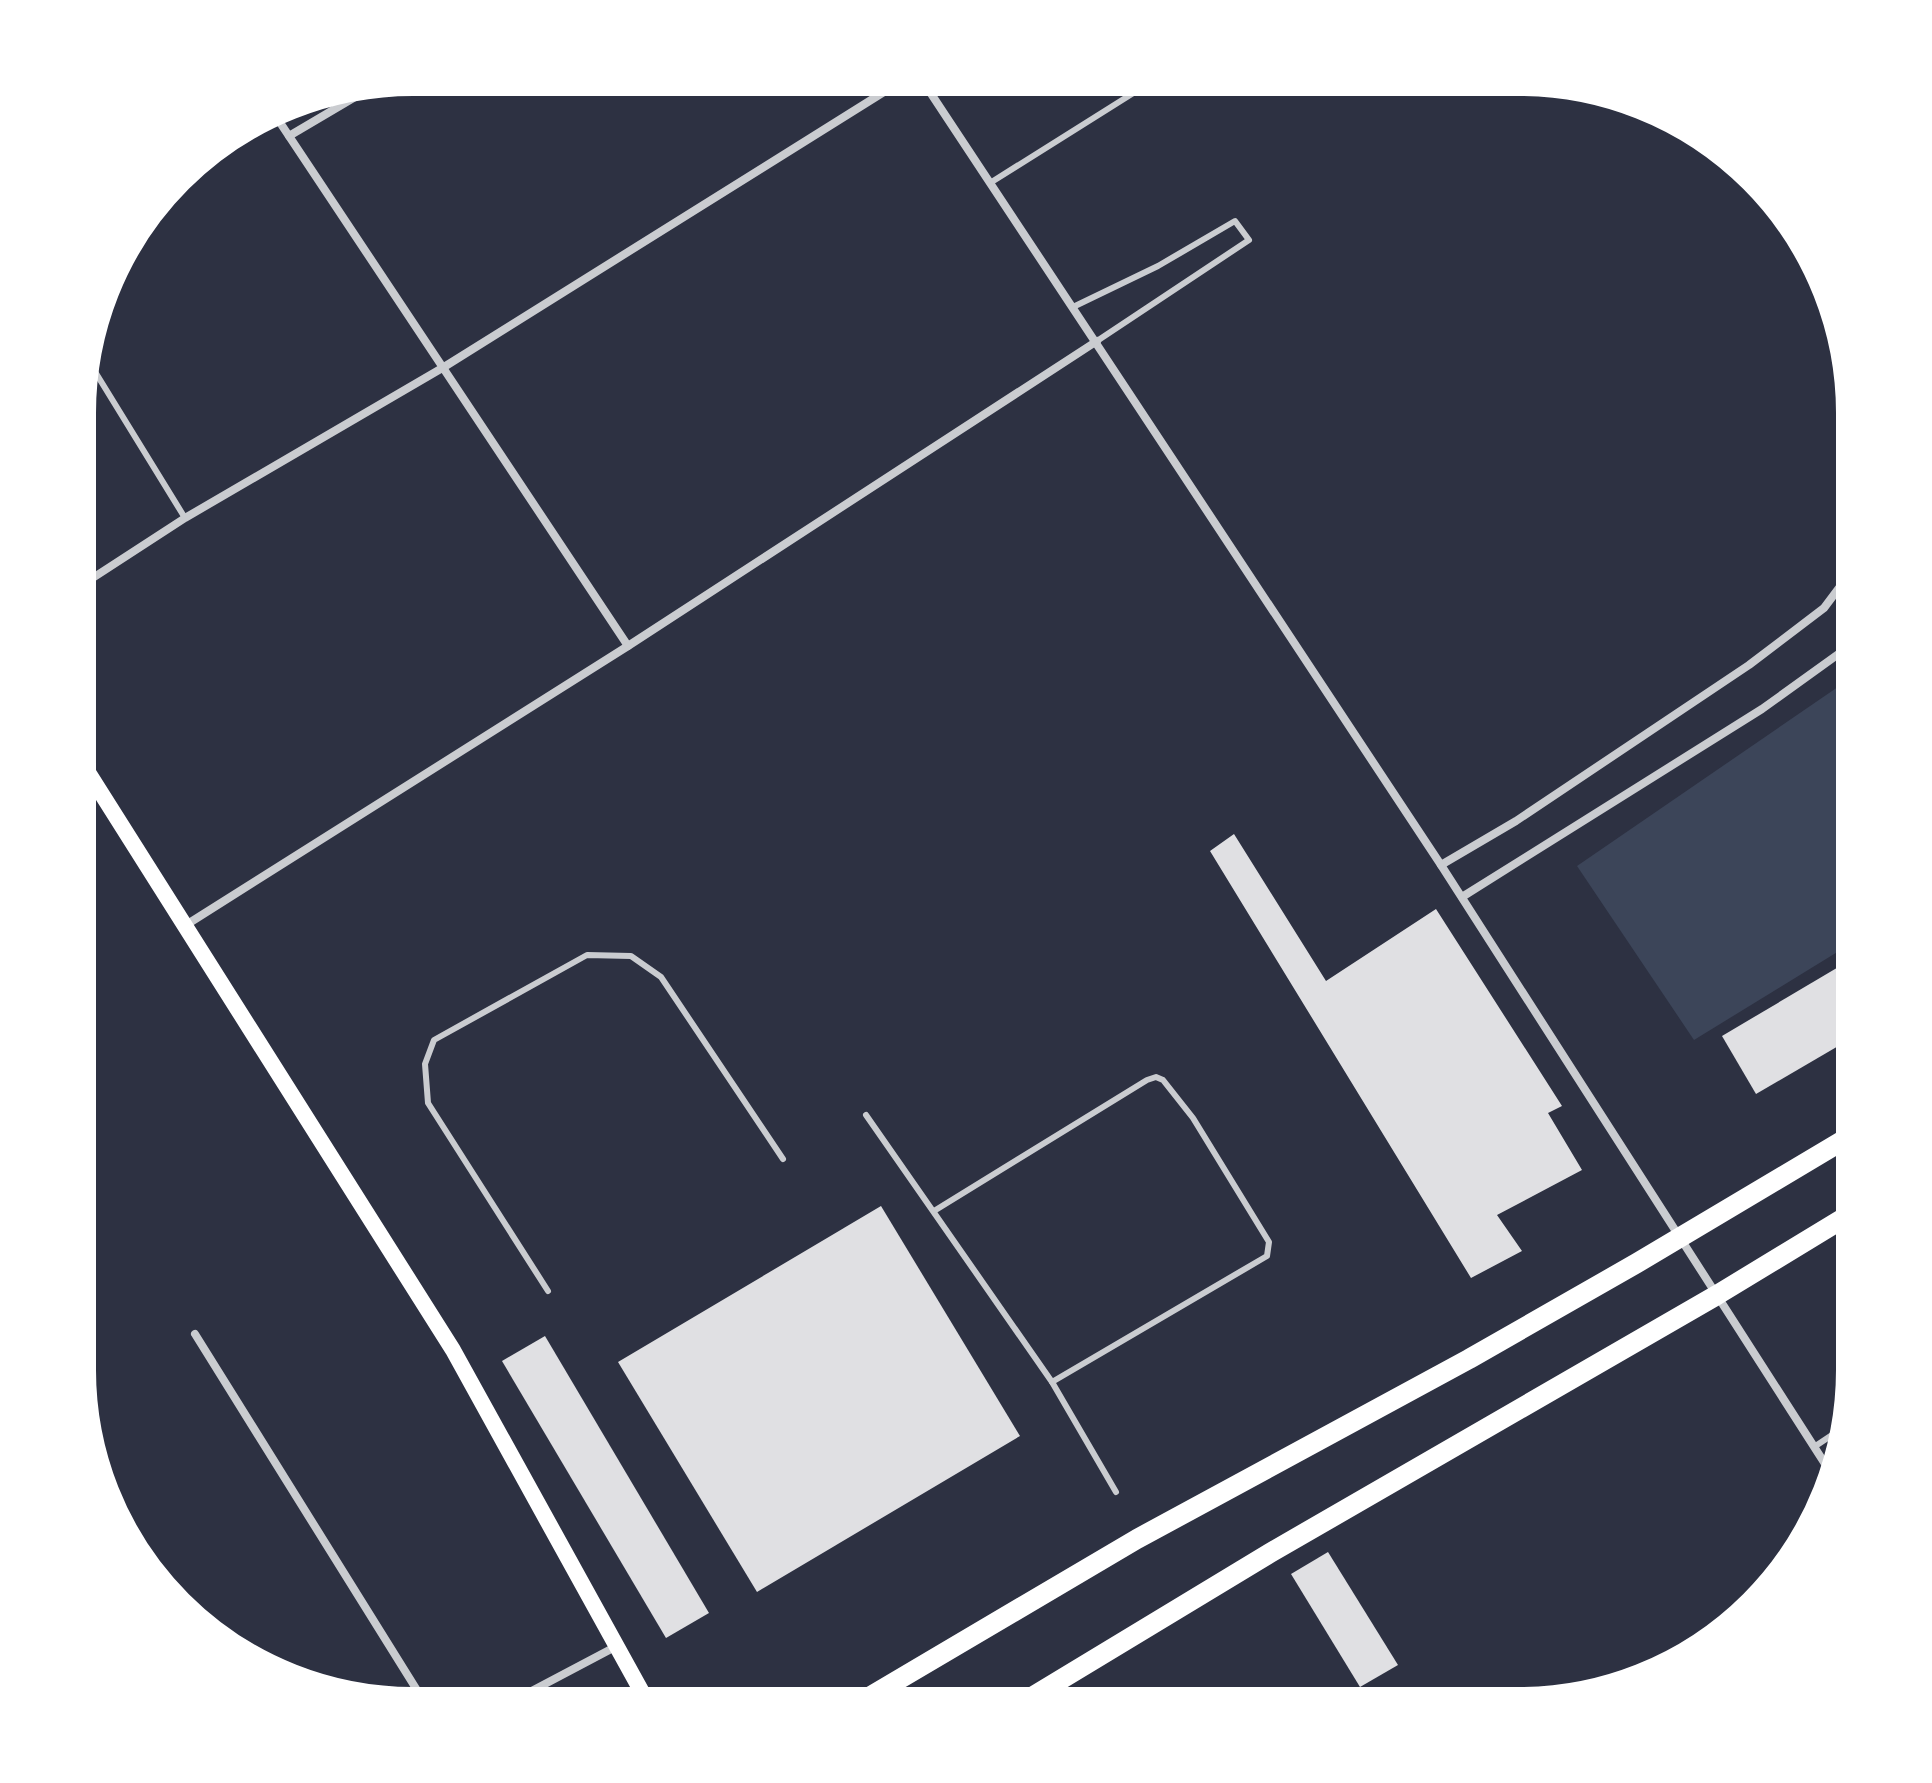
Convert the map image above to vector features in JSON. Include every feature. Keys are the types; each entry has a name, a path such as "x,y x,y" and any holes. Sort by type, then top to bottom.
{"main road":[{"path":"94,782 453,1350 640,1689"},
{"path":"883,1689 1137,1539 1469,1359 1680,1239 1838,1143"},
{"path":"1045,1689 1270,1553 1717,1295 1838,1221"}],"street":[{"path":"94,577 185,518 444,367 881,94"},
{"path":"931,94 1462,897 1824,1463"},
{"path":"289,136 349,100"},
{"path":"280,123 628,646"},
{"path":"186,925 628,646 1097,341"},
{"path":"1441,865 1516,821 1749,665 1824,608 1838,589"},
{"path":"1462,897 1762,709 1838,654"},
{"path":"195,1334 416,1689"},
{"path":"536,1689 615,1647"}],"lane":[{"path":"990,183 1132,94"},
{"path":"1073,307 1158,266 1235,221 1249,240 1097,341"},
{"path":"97,374 185,518"},
{"path":"548,1291 428,1103 425,1064 434,1040 587,955 631,956 661,977 783,1159"},
{"path":"934,1211 1147,1080 1156,1077 1163,1080 1193,1118 1269,1242 1267,1256 1052,1382"},
{"path":"866,1115 1052,1382 1116,1492"},
{"path":"1814,1447 1831,1436"}],"shaded area":[{"path":"1838,687 1838,952 1694,1040 1577,866"}],"building":[{"path":"1234,834 1326,981 1436,909 1562,1106 1548,1113 1582,1170 1497,1215 1522,1251 1471,1278 1210,851"},
{"path":"1838,967 1838,1046 1756,1094 1722,1036"},
{"path":"881,1206 1020,1436 757,1592 618,1362"},
{"path":"545,1336 709,1613 666,1638 502,1361"},
{"path":"1328,1552 1398,1665 1360,1687 1291,1574"}]}
